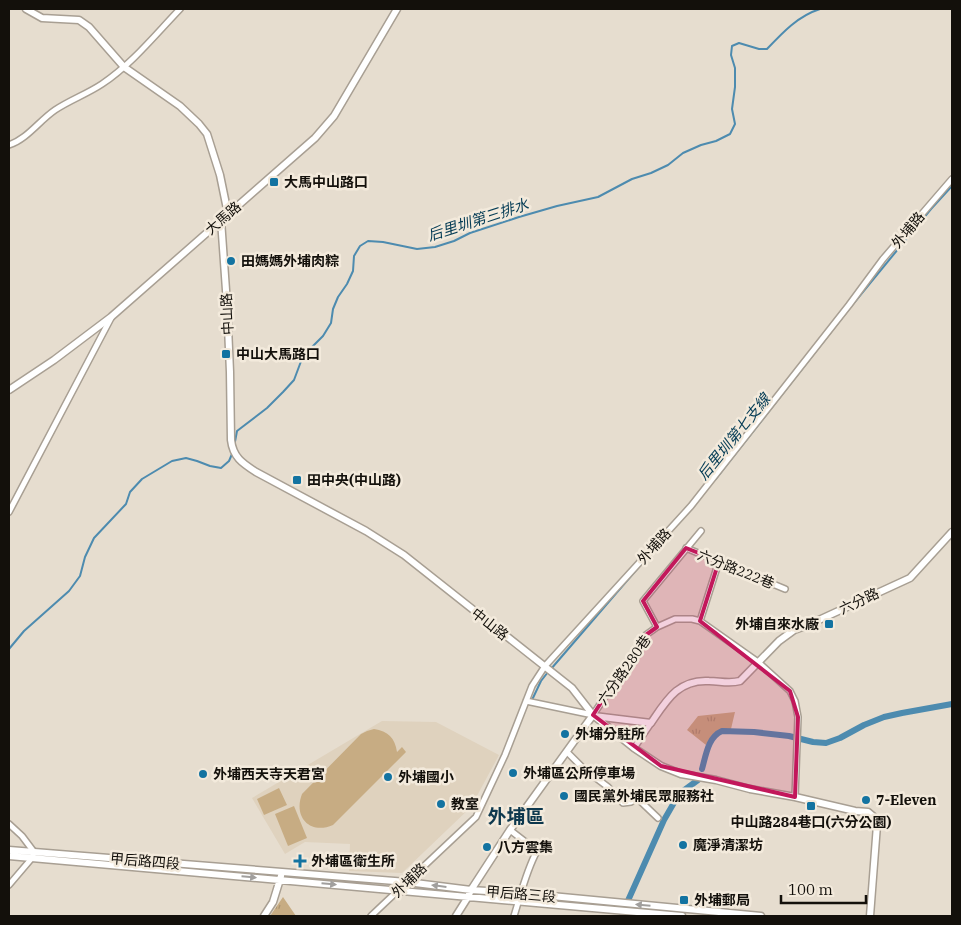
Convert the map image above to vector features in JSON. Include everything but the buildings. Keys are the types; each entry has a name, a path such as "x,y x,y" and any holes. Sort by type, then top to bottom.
{"street":[{"path":"26,9 42,18 80,20 90,27 124,67 180,106 199,124 207,134 220,175 228,214"},
{"path":"9,145 17,142 53,111 101,84 124,67 180,9"},
{"name":"大馬路","path":"9,390 41,369 111,317 314,138 334,116 396,9"},
{"name":"外埔路","path":"371,916 476,817 532,686 545,666 691,506 883,259 952,179"},
{"name":"中山路","path":"221,220 227,304 231,440 232,450 238,459 250,469 366,531 404,555 572,688 593,715 660,766 681,774 855,811 868,812 874,817 877,825 870,916"},
{"path":"9,512 111,317"},
{"name":"六分路280巷","path":"657,627 643,601 701,531"},
{"name":"六分路","path":"651,723 666,700 683,686 708,680 732,683 740,681 779,641 794,630 910,578 952,532"},
{"name":"六分路222巷","path":"686,548 785,589"},
{"path":"719,561 700,621 758,662 790,691 798,717 795,797"},
{"name":"六分路280巷","path":"593,715 643,637 657,627 675,619 700,621"},
{"path":"526,701 593,715 651,723 634,748"},
{"path":"456,916 468,898 470,890 510,830 593,715"},
{"path":"567,752 584,769 608,787 623,803 631,802 637,798 658,818"},
{"path":"9,824 22,836 33,855 9,885"},
{"path":"510,830 538,851 520,893 514,916"},
{"name":"甲后路四段","path":"9,850 33,855 281,876"},
{"name":"甲后路四段","path":"9,856 33,855"},
{"path":"264,916 272,902 281,876"},
{"name":"甲后路三段","path":"281,876 407,882 470,890 761,916"},
{"name":"甲后路三段","path":"281,876 468,898 682,916"}],"highlighted area":[{"path":"686,548 719,561 700,621 790,691 798,717 795,797 661,766 593,715 643,637 657,627 643,601"}],"shaded area":[{"name":"外埔國小","path":"382,721 436,722 499,755 471,807 402,873 349,871 350,844 305,842 285,854 252,798"}],"green space":[{"path":"735,712 731,729 716,732 706,745 687,730 698,716"},
{"path":"374,729 387,733 393,739 397,752 402,747 406,752 333,825 317,828 311,826 302,817 300,810 302,794 361,734"},
{"path":"279,788 287,805 264,815 257,799"},
{"path":"294,806 307,838 288,846 275,814"},
{"path":"283,897 296,916 270,916"}],"waterway":[{"name":"后里圳第三排水","path":"234,447 237,431 267,408 294,380 303,356 323,336 331,323 333,309 338,297 353,271 354,256 360,246 368,241 417,249 435,247 519,217 598,197 632,179 668,165 683,153 730,134 735,124 732,109 735,87 735,68 731,55 732,46 739,43 759,49 767,49 798,20 820,9"},
{"name":"后里圳第七支線","path":"715,480 853,304 952,186"},
{"name":"后里圳第三排水","path":"9,649 24,631 69,591 80,576 85,557 94,538 126,504 130,492 142,479 172,461 186,458 221,468 229,461 232,454"},
{"name":"后里圳第七支線","path":"551,669 643,562"},
{"name":"后里圳第七支線","path":"532,700 541,681 548,672"},
{"path":"702,769 706,752 711,742 722,731 789,736 826,743 884,717 952,704"},
{"path":"622,914 664,820 679,794 698,780"}],"place":[{"name":"大馬中山路口","path":"274,182"},
{"name":"田媽媽外埔肉粽","path":"231,261"},
{"name":"中山大馬路口","path":"226,354"},
{"name":"田中央(中山路)","path":"297,480"},
{"name":"外埔自來水廠","path":"829,624"},
{"name":"外埔分駐所","path":"565,734"},
{"name":"外埔區公所停車場","path":"513,773"},
{"name":"外埔西天寺天君宮","path":"203,774"},
{"name":"外埔國小","path":"388,777"},
{"name":"國民黨外埔民眾服務社","path":"564,796"},
{"name":"7-Eleven","path":"866,800"},
{"name":"教室","path":"441,804"},
{"name":"中山路284巷口(六分公園)","path":"811,806"},
{"name":"魔淨清潔坊","path":"683,845"},
{"name":"八方雲集","path":"487,847"},
{"name":"外埔區衛生所","path":"300,861"},
{"name":"外埔郵局","path":"684,900"}],"district":[{"name":"外埔區","path":"516,816"}]}
